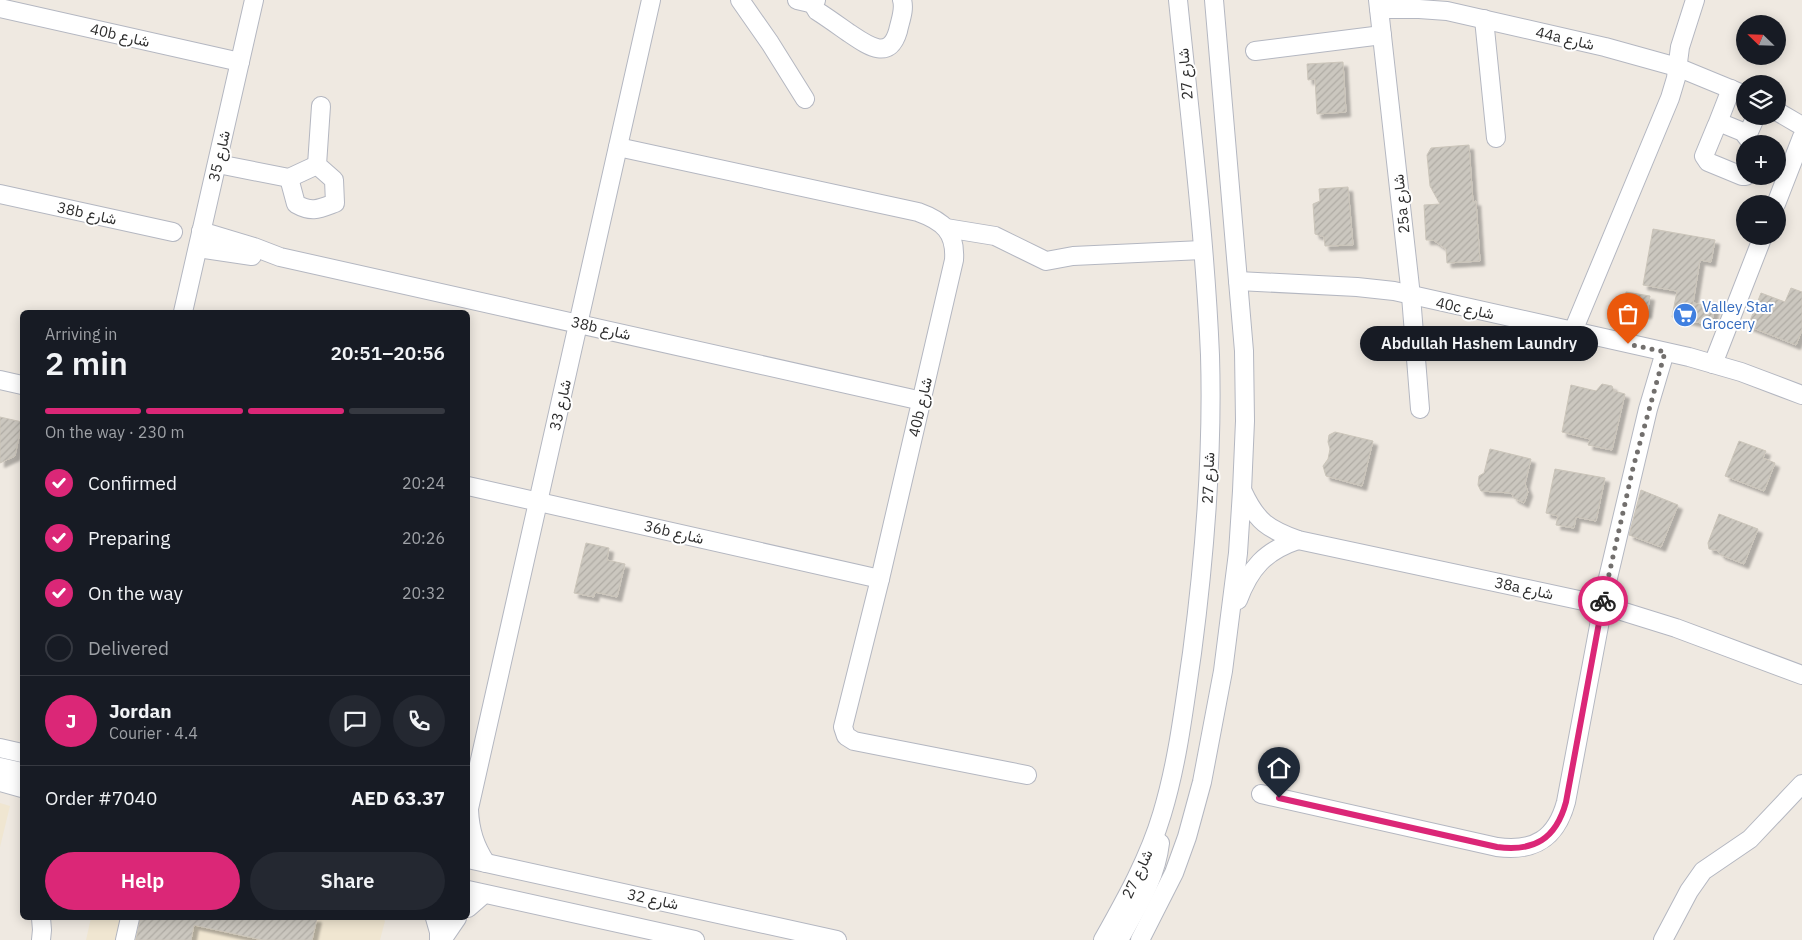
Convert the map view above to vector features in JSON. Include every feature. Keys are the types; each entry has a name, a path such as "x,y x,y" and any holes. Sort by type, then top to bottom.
{"street":[{"name":"شارع 35","path":"183,310 254,0"},
{"name":"شارع 33","path":"470,803 651,0"},
{"path":"740,0 770,43 805,100"},
{"path":"797,0 815,2 817,10 869,47 881,49 892,44 895,39 903,11 902,0"},
{"name":"شارع 27","path":"1111,936 1144,863 1162,815 1175,766 1184,715 1201,588 1207,511 1210,434 1210,356 1202,250 1178,0"},
{"path":"1155,940 1202,782 1223,671 1231,614 1242,491 1244,351 1214,0"},
{"path":"1573,331 1670,98 1682,42 1695,0"},
{"name":"44a شارع","path":"1378,4 1433,10 1484,19 1605,47 1677,67 1736,91"},
{"name":"25a شارع","path":"1378,4 1411,296 1420,409"},
{"name":"40b شارع","path":"0,8 240,62"},
{"path":"1484,19 1496,138"},
{"path":"1255,51 1382,35"},
{"path":"1736,95 1717,126 1705,153 1705,158 1708,162 1736,174"},
{"path":"317,166 321,106"},
{"path":"1786,117 1802,126"},
{"path":"1717,126 1723,123 1746,135"},
{"path":"1780,195 1802,138"},
{"path":"618,147 918,212 938,220 946,228 995,236 1046,261 1073,256 1202,250"},
{"path":"218,164 289,178 317,166"},
{"path":"289,178 296,204 306,209 316,210 335,203 334,180 317,166"},
{"name":"38b شارع","path":"0,194 173,232"},
{"name":"40b شارع","path":"946,228 952,238 955,249 954,260 880,579 843,727 846,736 854,741 1027,775"},
{"name":"38b شارع","path":"199,240 245,255 280,257 922,401"},
{"path":"1713,364 1759,245"},
{"name":"40c شارع","path":"1238,281 1375,288 1713,364 1741,372 1802,395"},
{"path":"1261,794 1497,847 1513,849 1528,847 1542,841 1554,831 1562,818 1566,802 1602,606 1633,468 1665,352"},
{"path":"0,380 20,385"},
{"name":"36b شارع","path":"470,486 880,579"},
{"name":"38a شارع","path":"1242,491 1253,513 1260,520 1276,532 1298,540 1602,606 1676,628 1802,675"},
{"path":"1231,614 1243,586 1259,562 1270,552 1298,540"},
{"path":"1,749 20,746"},
{"path":"1,749 20,753"},
{"path":"0,767 20,772"},
{"path":"1663,940 1689,891 1703,871 1750,839 1802,784"},
{"path":"10,785 20,794"},
{"name":"شارع 33","path":"470,822 478,851 486,863"},
{"name":"شارع 32","path":"470,859 837,940"},
{"path":"1140,940 1174,872"},
{"path":"470,904 476,892"},
{"name":"شارع 32","path":"476,892 695,940"},
{"path":"125,940 130,920"},
{"path":"436,920 440,940"},
{"path":"440,940 455,920"},
{"path":"1092,940 1111,936"}],"shaded area":[{"path":"0,803 10,806 0,847"},
{"path":"91,920 385,921 380,940 86,940"}],"building":[{"path":"1343,62 1346,112 1317,114 1315,79 1308,80 1307,64"},
{"path":"1469,145 1473,202 1476,201 1480,261 1447,263 1446,249 1433,240 1426,240 1424,205 1440,204 1430,186 1427,155 1431,148"},
{"path":"1348,187 1353,245 1325,246 1324,237 1315,234 1313,204 1320,201 1319,189"},
{"path":"1653,229 1715,240 1711,262 1700,260 1693,303 1715,307 1711,325 1672,317 1677,291 1643,285"},
{"path":"1791,288 1802,292 1802,330 1796,345 1748,326 1761,293 1785,302"},
{"path":"1626,292 1650,296 1647,314 1623,310"},
{"path":"1602,384 1612,386 1614,391 1625,394 1612,450 1588,445 1590,439 1562,432 1571,385 1596,391"},
{"path":"0,417 20,422 15,456 0,463"},
{"path":"1335,432 1373,441 1362,486 1326,476 1323,466 1328,459 1330,449 1329,435"},
{"path":"1739,441 1766,451 1763,458 1775,463 1764,491 1725,476"},
{"path":"1490,449 1531,459 1525,484 1528,492 1524,503 1514,498 1511,493 1481,491 1478,485 1479,476 1484,473"},
{"path":"1555,469 1605,478 1596,521 1576,517 1574,528 1556,525 1558,516 1546,513"},
{"path":"1641,490 1678,505 1661,547 1629,535"},
{"path":"1719,514 1758,529 1744,564 1721,555 1717,550 1709,549 1708,543"},
{"path":"586,543 609,548 607,560 625,564 617,597 595,592 594,597 574,593"},
{"path":"140,920 317,920 312,940 263,940 194,925 191,940 136,940"}],"way so far":[{"path":"1603,601 1633,468 1665,352 1628,344"}],"place":[{"name":"Valley Star Grocery","path":"1685,315"},
{"name":"Abdullah Hashem Laundry","path":"1628,344"}],"route":[{"path":"1279,798 1497,847 1513,849 1528,847 1542,841 1554,831 1562,818 1603,601"}]}
